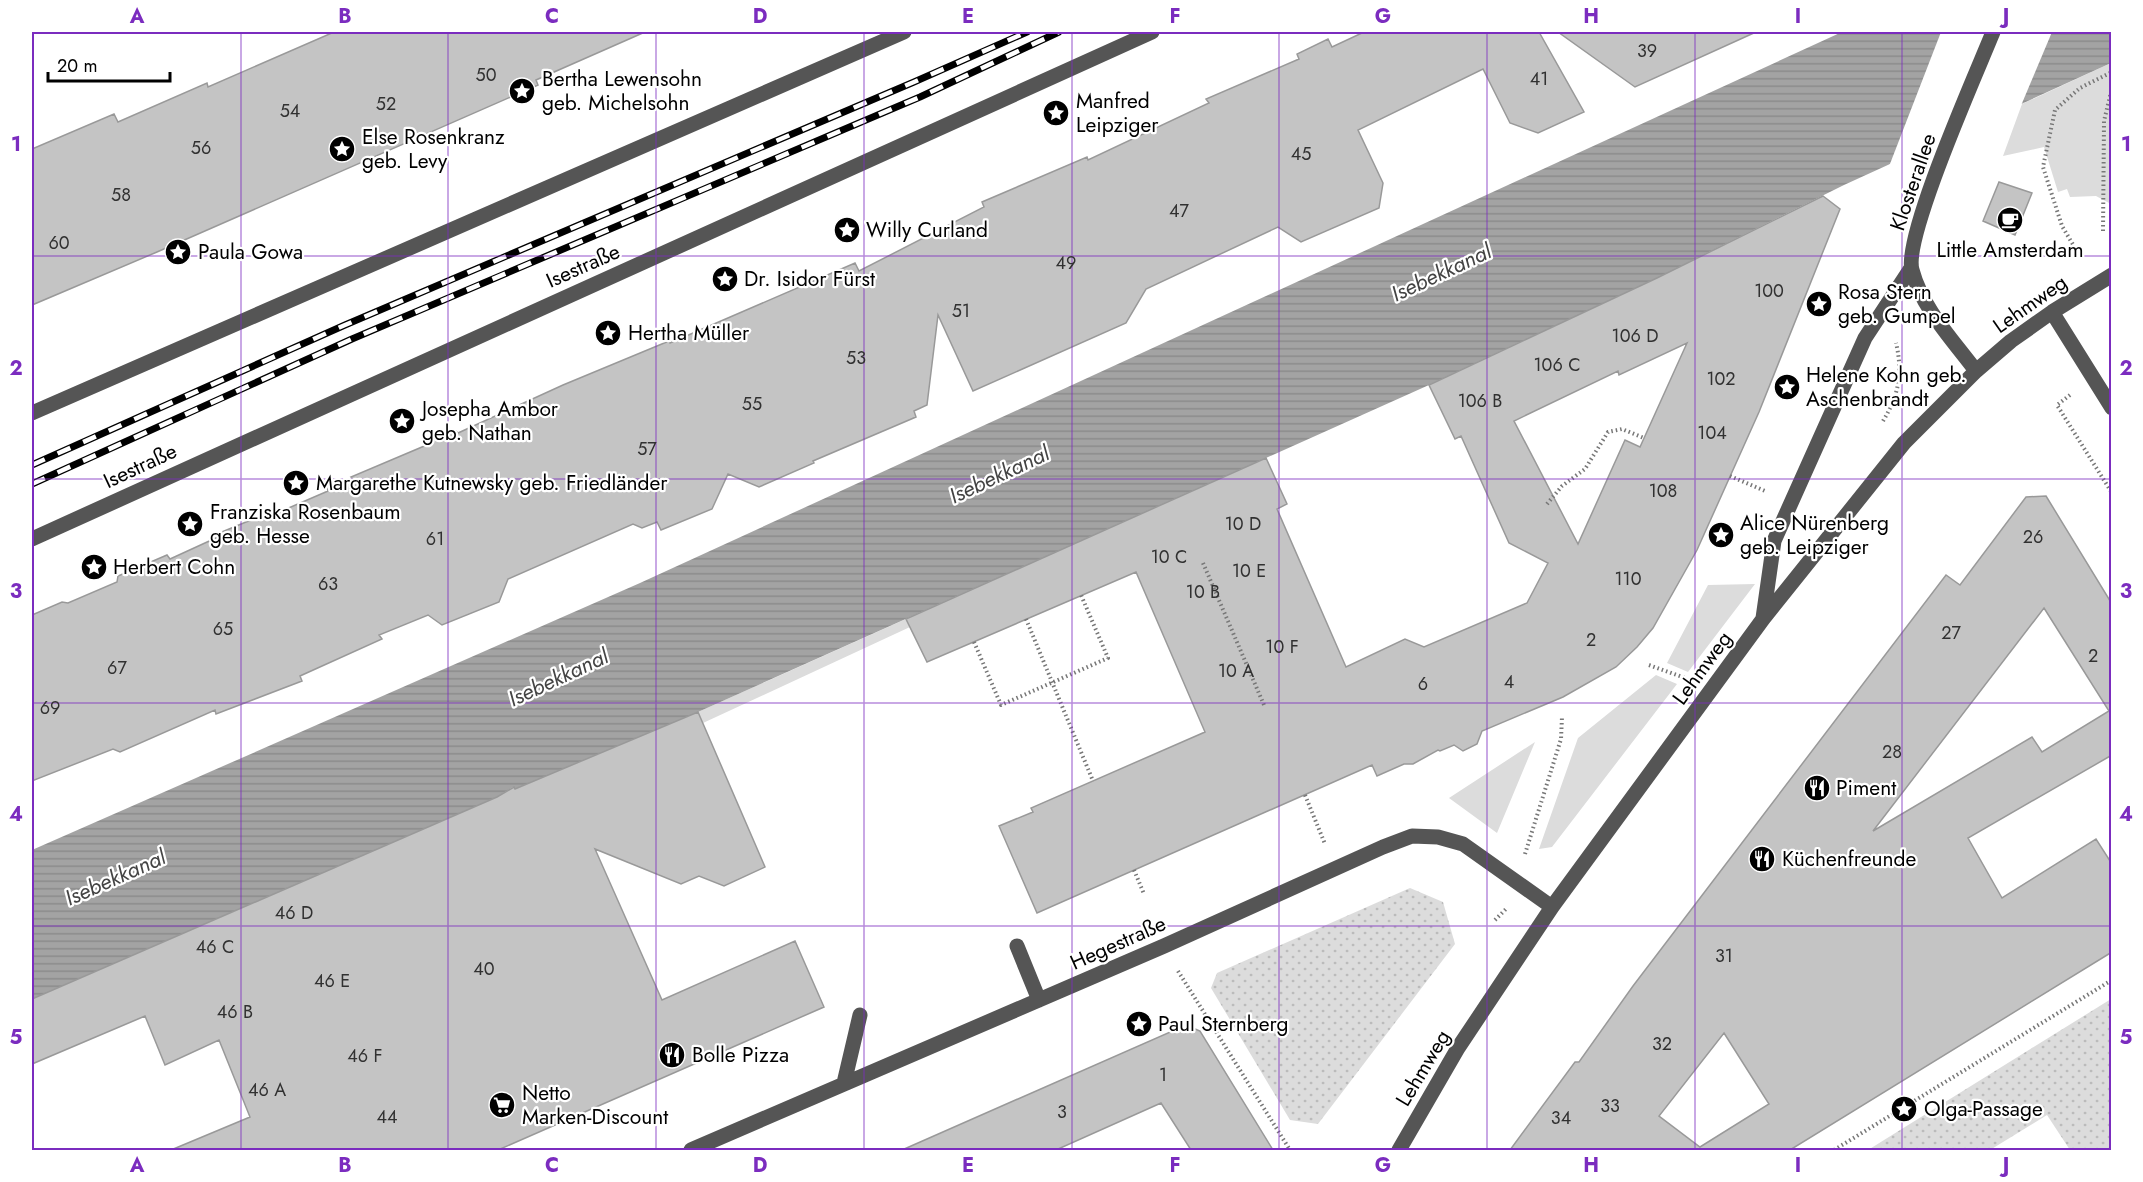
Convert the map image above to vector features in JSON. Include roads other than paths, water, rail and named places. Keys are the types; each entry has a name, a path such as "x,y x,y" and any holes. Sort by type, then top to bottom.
{"street":[{"path":"32,413 904,32"},
{"name":"Isestraße","path":"32,539 1152,32"},
{"name":"Klosterallee","path":"1976,371 1924,300 1911,268 1915,233 1931,186 1993,32"},
{"path":"1763,619 1774,542 1866,338 1911,268"},
{"name":"Lehmweg","path":"1399,1150 1458,1048 1552,907 1763,619 1904,443 1976,371 2011,341 2052,312 2112,275"},
{"path":"2052,312 2112,408"},
{"name":"Hegestraße","path":"692,1150 1412,836 1438,837 1463,844 1552,907"},
{"path":"1017,946 1039,1000"},
{"path":"844,1083 860,1015"}],"water":[{"name":"Isebekkanal","path":"1842,32 2111,32 2111,63 1844,185 1657,278 1429,385 698,712 515,789 513,787 497,797 32,999 32,850 640,583"}],"railway":[{"path":"32,465 345,325 1027,32"},
{"path":"32,484 352,339 920,97 1059,32"}],"place":[{"name":"Bertha Lewensohn geb. Michelsohn","path":"522,91"},
{"name":"Manfred Leipziger","path":"1056,113"},
{"name":"Else Rosenkranz geb. Levy","path":"342,149"},
{"name":"Little Amsterdam","path":"2010,220"},
{"name":"Willy Curland","path":"847,230"},
{"name":"Paula Gowa","path":"178,252"},
{"name":"Dr. Isidor Fürst","path":"725,279"},
{"name":"Rosa Stern geb. Gumpel","path":"1819,304"},
{"name":"Hertha Müller","path":"608,333"},
{"name":"Helene Kohn geb. Aschenbrandt","path":"1787,387"},
{"name":"Josepha Ambor geb. Nathan","path":"402,421"},
{"name":"Margarethe Kutnewsky geb. Friedländer","path":"296,483"},
{"name":"Franziska Rosenbaum geb. Hesse","path":"190,524"},
{"name":"Alice Nürenberg geb. Leipziger","path":"1721,535"},
{"name":"Herbert Cohn","path":"94,567"},
{"name":"Piment","path":"1817,788"},
{"name":"Küchenfreunde","path":"1762,859"},
{"name":"Paul Sternberg","path":"1139,1024"},
{"name":"Bolle Pizza","path":"672,1055"},
{"name":"Netto Marken-Discount","path":"502,1105"},
{"name":"Olga-Passage","path":"1904,1109"}]}
